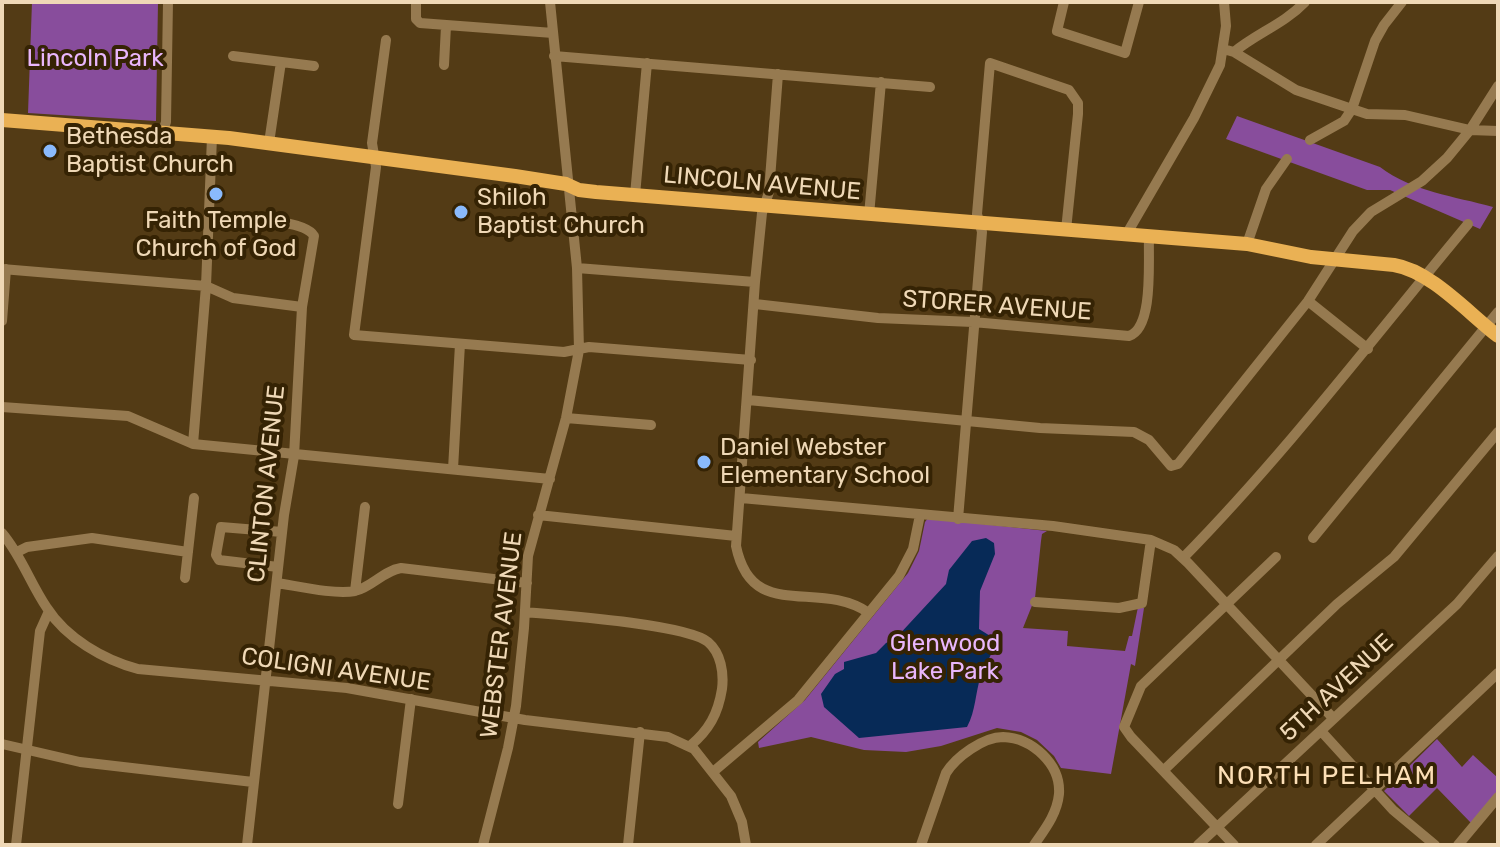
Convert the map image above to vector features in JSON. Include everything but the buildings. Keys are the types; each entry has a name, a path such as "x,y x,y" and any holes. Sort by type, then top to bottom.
{"main road":[{"name":"LINCOLN AVENUE","path":"2,120 163,131 269,143 566,184 579,190 1247,244 1334,260 1405,266 1425,276 1492,331"}],"street":[{"path":"163,131 166,122 168,2"},
{"path":"416,2 416,19 420,23 553,33"},
{"name":"WEBSTER AVENUE","path":"483,845 514,718 528,556 566,418 579,350 577,268 566,184 550,2"},
{"path":"1064,2 1057,31 1125,53 1139,2"},
{"path":"1224,2 1229,50"},
{"path":"1126,235 1203,102 1229,50 1282,23 1305,2"},
{"path":"1310,140 1344,121 1352,109 1375,41 1402,2"},
{"path":"444,65 446,26"},
{"path":"386,40 372,143 376,167 354,335 564,352 589,347 751,360"},
{"path":"1229,50 1296,90 1367,114 1405,115 1470,130 1498,131"},
{"path":"233,56 314,66"},
{"path":"554,56 930,87"},
{"path":"269,143 281,62"},
{"path":"635,195 647,63"},
{"path":"958,519 982,232 977,214 990,63 1069,90 1078,103 1066,230"},
{"path":"778,74 769,192 763,207 755,282 736,536 740,565 755,584 768,592 849,601 869,613"},
{"path":"869,215 881,82"},
{"path":"748,400 967,421 1134,432 1149,440 1171,466 1178,464 1308,301 1353,231 1371,212 1422,181 1447,158 1470,130 1498,86"},
{"path":"193,444 206,286 212,137"},
{"path":"1247,244 1266,189 1287,159"},
{"name":"CLINTON AVENUE","path":"209,217 291,224 312,231 314,244 302,307 294,456 282,532 247,845"},
{"path":"1183,558 1239,501 1368,349 1468,224"},
{"name":"STORER AVENUE","path":"755,304 878,318 973,322 1110,335 1134,334 1142,326 1145,316 1149,237"},
{"path":"577,268 755,282"},
{"path":"2,321 4,269 206,286 233,298 302,307"},
{"path":"1308,301 1368,349"},
{"path":"1313,538 1492,331 1498,312"},
{"path":"453,469 460,344"},
{"path":"2,407 128,416 193,444 550,479"},
{"path":"566,418 651,425"},
{"path":"1164,770 1359,584 1394,557 1498,432"},
{"path":"185,578 194,498"},
{"path":"741,498 1053,526 1151,540 1174,550 1183,558 1333,718"},
{"path":"355,591 365,507"},
{"path":"538,515 736,536"},
{"path":"713,772 798,700 869,613 905,566 913,549 920,515"},
{"path":"278,567 219,560 216,552 221,527 282,532"},
{"name":"COLIGNI AVENUE","path":"2,533 17,552 49,611 89,647 126,666 347,688 514,718 640,732 668,737 690,746"},
{"path":"17,552 27,547 92,538 188,552"},
{"path":"1035,602 1119,608 1142,603 1151,540"},
{"name":"5TH AVENUE","path":"1198,845 1457,604 1498,556"},
{"path":"1234,845 1124,727 1141,686 1276,557"},
{"path":"277,583 355,591 385,573 401,568 527,583"},
{"path":"16,845 40,631 49,611"},
{"path":"525,612 665,628 696,635 708,642 719,658 720,697 712,723 690,746 713,772 737,809 746,845"},
{"path":"1316,845 1498,673"},
{"path":"398,804 411,699"},
{"path":"1321,731 1397,814 1435,845"},
{"path":"628,845 640,732"},
{"path":"921,845 950,767 971,750 996,738 1016,739 1045,756 1057,776 1059,798 1054,814 1034,845"},
{"path":"2,744 115,767 253,782"},
{"path":"1458,845 1498,797"}],"green space":[{"name":"Lincoln Park","path":"32,2 158,2 156,121 28,113"},
{"path":"1237,116 1380,167 1420,188 1493,207 1480,229 1390,190 1367,190 1226,139"},
{"name":"Glenwood Lake Park","path":"928,518 1047,531 1042,534 1035,598 1023,628 1068,631 1067,646 1125,651 1129,636 1132,636 1138,607 1144,608 1135,666 1131,664 1111,774 1061,768 1054,756 1037,740 1021,732 997,728 941,746 906,752 864,750 811,737 759,748 758,742 805,700 908,573 919,551"},
{"path":"1437,739 1462,767 1473,755 1498,778 1498,794 1472,824 1437,788 1409,816 1384,791"}],"water":[{"path":"986,538 994,543 995,554 980,591 979,629 995,639 995,644 981,675 967,727 859,738 824,707 821,694 835,674 844,669 844,662 876,653 896,638 946,584 949,570 972,541"}],"place":[{"name":"Bethesda Baptist Church","path":"50,151"},
{"name":"Faith Temple Church of God","path":"216,194"},
{"name":"Shiloh Baptist Church","path":"461,212"},
{"name":"Daniel Webster Elementary School","path":"704,462"}],"district":[{"name":"NORTH PELHAM","path":"1327,776"}]}
